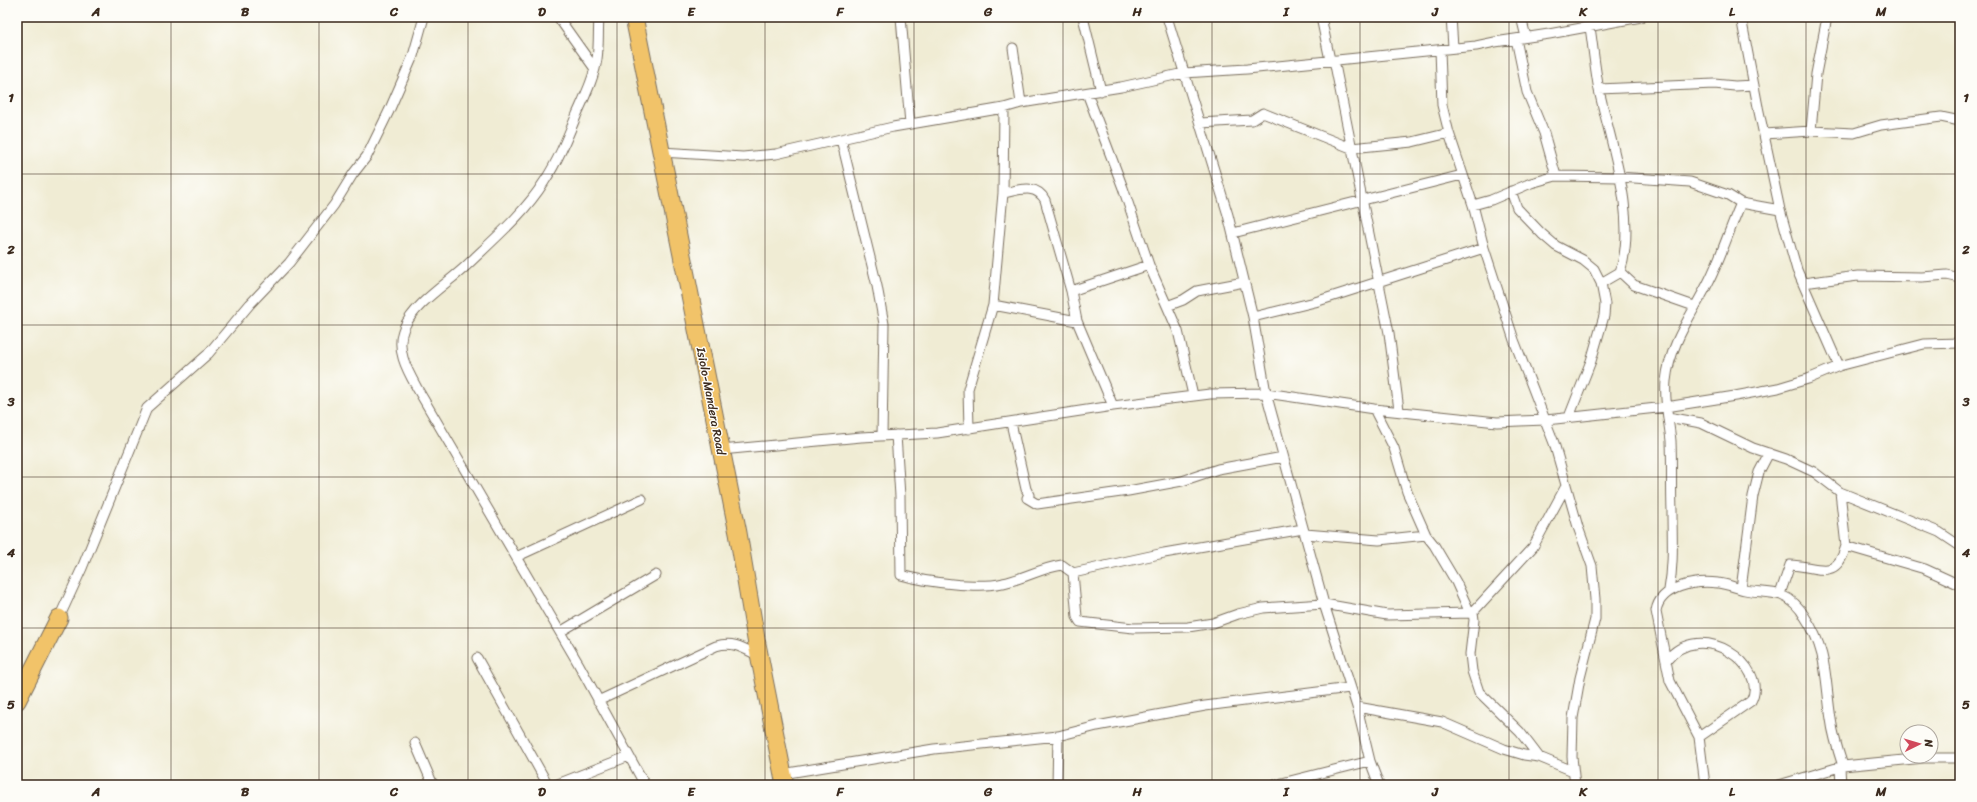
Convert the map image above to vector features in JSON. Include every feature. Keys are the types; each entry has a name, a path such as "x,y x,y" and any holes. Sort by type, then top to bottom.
{"highway":[{"name":"Isiolo-Mandera Road","path":"634,17 738,533 759,656 784,779"},
{"path":"17,701 59,618"}],"street":[{"path":"59,618 82,568 147,408 208,354 250,304 289,263 334,206 353,174 367,156 389,111 413,56 424,17"},
{"path":"558,17 595,69"},
{"path":"598,17 598,47 595,69 573,123 544,182 512,221 447,283 416,310 407,322 401,336 404,360 413,381 560,632 645,785"},
{"path":"901,17 910,124"},
{"path":"1083,17 1102,91"},
{"path":"1167,17 1233,233 1253,317 1266,393 1324,604 1356,707 1370,761 1379,785"},
{"path":"1321,17 1363,201 1389,333 1399,410"},
{"path":"1451,17 1453,48"},
{"path":"1521,17 1526,37"},
{"path":"661,152 759,156 776,154 910,124 1004,108 1021,103 1102,91 1184,73 1247,69 1476,46 1590,26 1608,20 1641,17"},
{"path":"1741,17 1780,210 1797,270 1839,366"},
{"path":"1811,131 1816,74 1827,17"},
{"path":"1590,26 1599,89 1620,177 1626,239 1620,272 1601,283"},
{"path":"1516,39 1527,92 1544,133 1556,176"},
{"path":"1013,48 1021,103"},
{"path":"1440,50 1442,105 1448,133 1473,205 1484,248 1514,340 1546,420 1578,527 1592,566 1596,599 1594,626 1580,678 1574,718 1574,781"},
{"path":"1599,89 1714,84 1735,86 1754,85"},
{"path":"1086,93 1123,188 1149,265 1181,343 1193,395"},
{"path":"969,429 968,389 993,305 1003,193 1004,108"},
{"path":"1200,123 1252,120 1263,113 1351,148 1412,142 1448,133"},
{"path":"1764,134 1811,131 1854,133 1881,125 1941,117 1960,121"},
{"path":"841,139 877,286 884,324 882,436"},
{"path":"1233,233 1462,175"},
{"path":"1473,205 1532,183 1556,176 1620,177 1690,182 1728,195 1741,203 1780,210"},
{"path":"1003,193 1031,189 1042,195 1048,208 1071,291 1077,321 1113,406"},
{"path":"1511,191 1517,208 1542,234 1556,246 1583,260 1594,269 1601,283 1605,304 1604,316 1591,361 1569,417"},
{"path":"1669,590 1674,542 1672,520 1672,462 1666,407 1666,381 1670,360 1676,343 1720,257 1741,203"},
{"path":"1253,317 1315,302 1484,248"},
{"path":"1071,291 1149,265"},
{"path":"1620,272 1634,285 1694,306"},
{"path":"1803,283 1858,276 1922,277 1948,275 1960,278"},
{"path":"1167,306 1183,300 1196,291 1244,282"},
{"path":"993,305 1077,321"},
{"path":"721,450 969,429 1193,395 1266,393 1374,408 1497,422 1546,420 1666,407 1778,388 1808,379 1839,366 1924,344 1960,343"},
{"path":"1374,408 1394,448 1407,492 1426,535 1434,545 1472,612 1474,620 1470,654 1472,671 1479,692 1520,732 1539,757 1574,781 1584,785"},
{"path":"1668,417 1701,423 1753,448 1769,453 1814,472 1840,492 1939,532 1960,546"},
{"path":"1011,423 1026,489 1029,495 1027,498 1037,504 1128,491 1182,481 1218,469 1283,457"},
{"path":"896,435 900,496 901,575 971,586 1002,584 1062,565 1073,573 1078,619 1080,622 1132,628 1184,628 1205,625 1262,608 1324,604 1387,615 1472,612 1533,547 1566,486"},
{"path":"1741,589 1752,496 1759,472 1769,453"},
{"path":"1780,594 1790,565 1821,569 1832,568 1838,565 1842,560 1846,546 1840,492"},
{"path":"516,557 642,499"},
{"path":"1073,573 1164,553 1304,531 1379,540 1426,535"},
{"path":"1846,546 1925,569 1960,585"},
{"path":"560,632 656,575"},
{"path":"1705,785 1699,737 1670,681 1656,611 1657,602 1669,590 1702,582 1719,583 1741,589 1780,594 1796,605 1805,617 1822,649 1828,680 1831,719 1842,767 1841,785"},
{"path":"1666,661 1671,654 1684,646 1704,642 1726,650 1740,659 1752,679 1755,695 1751,701 1699,737"},
{"path":"598,701 720,645 731,644 759,656"},
{"path":"477,658 548,785"},
{"path":"784,779 934,749 1058,736 1097,726 1204,706 1350,688"},
{"path":"1356,707 1442,722 1515,752 1539,757"},
{"path":"1057,785 1058,736"},
{"path":"415,743 433,785"},
{"path":"555,785 629,756"},
{"path":"1779,785 1842,767 1924,758 1960,758"},
{"path":"1274,785 1370,761"}]}
